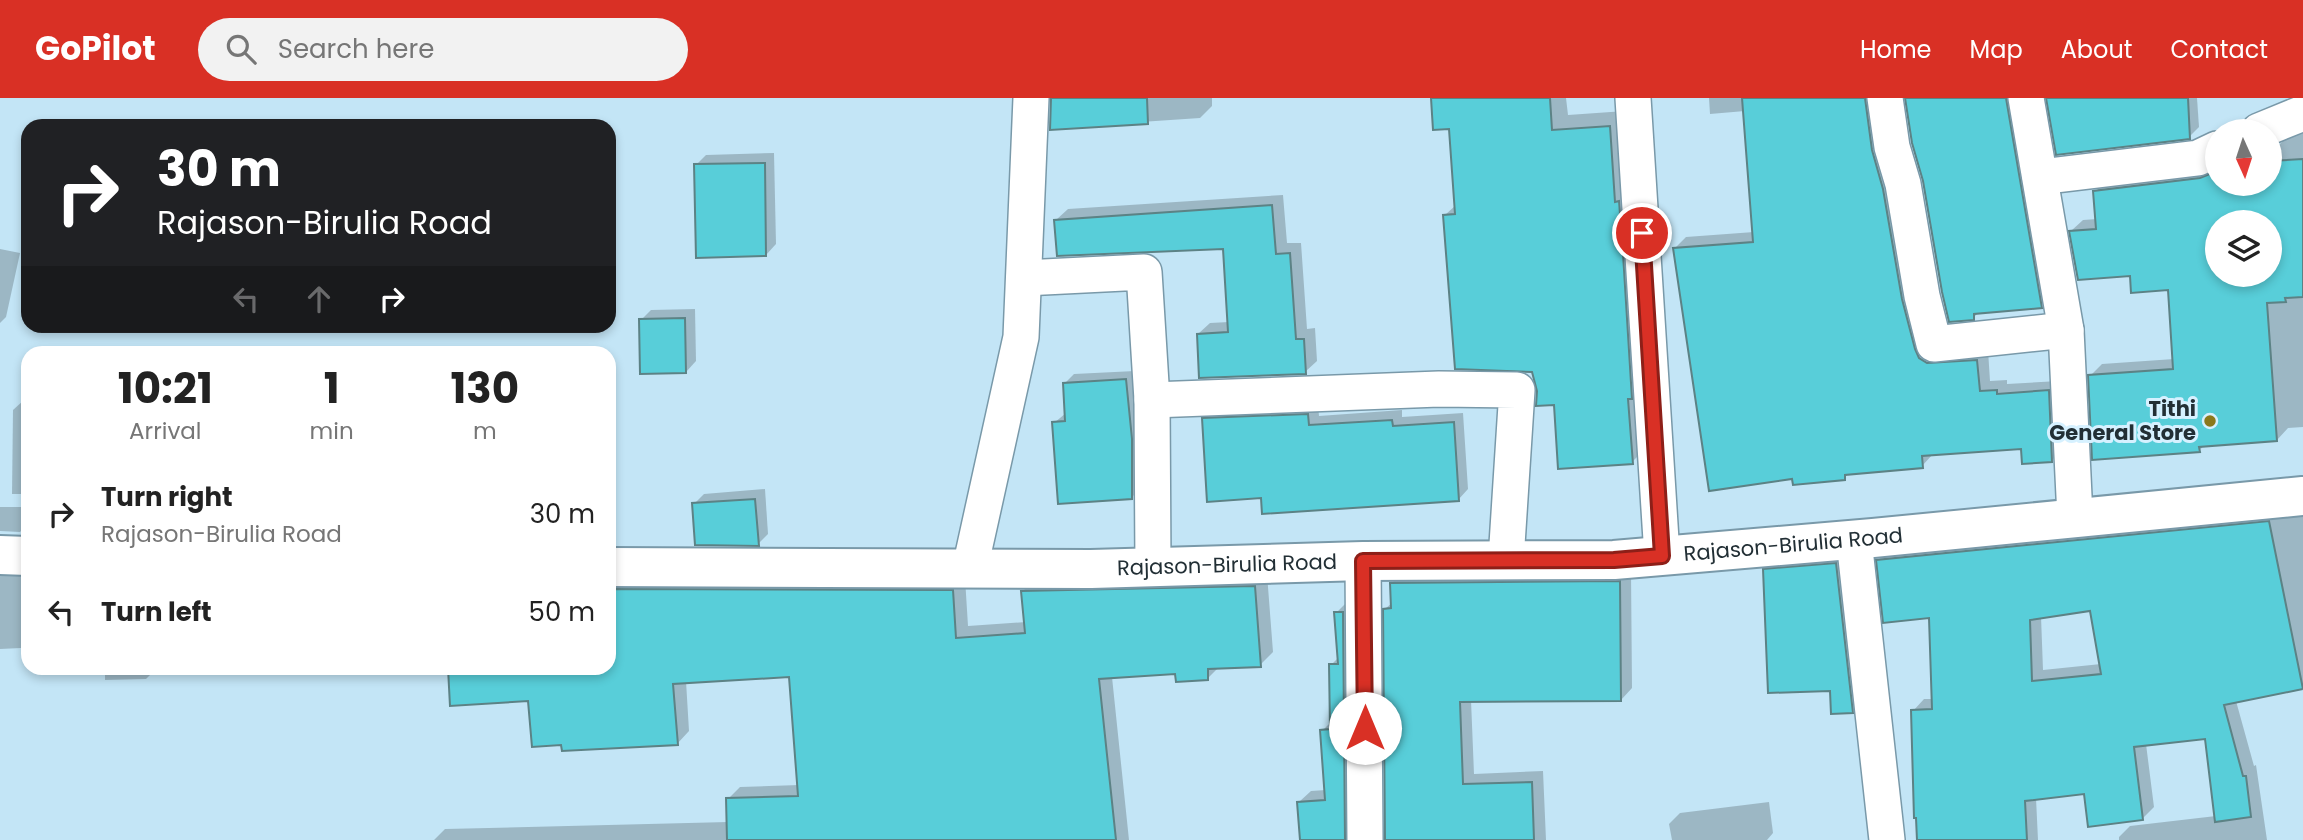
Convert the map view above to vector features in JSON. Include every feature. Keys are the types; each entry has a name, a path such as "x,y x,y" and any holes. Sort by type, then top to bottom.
{"street":[{"path":"970,568 1021,337 1031,98"},
{"path":"1633,98 1662,556"},
{"path":"1885,98 1892,147 1903,184 1922,296 1934,344 2066,330"},
{"path":"2026,98 2066,330 2075,516"},
{"path":"2282,122 2303,113"},
{"path":"2040,177 2197,158 2205,154"},
{"path":"1024,278 1144,272 1153,400 1153,568"},
{"path":"1153,400 1439,389 1517,390 1506,560"},
{"name":"Rajason-Birulia Road","path":"616,567 1153,568 1363,561 1614,560 1854,540 2075,516 2303,496"},
{"path":"1854,540 1887,840"},
{"path":"0,555 21,556"},
{"path":"1363,561 1366,840"}],"building":[{"path":"1051,98 1147,98 1148,124 1050,130"},
{"path":"1431,98 1550,98 1552,130 1610,126 1615,202 1619,201 1623,254 1633,464 1558,469 1554,405 1536,406 1537,391 1532,372 1455,369 1443,215 1455,214 1449,129 1433,130"},
{"path":"1742,98 1865,98 1872,150 1883,189 1902,299 1919,358 1927,363 1977,360 1980,391 1997,390 1997,394 2049,390 2052,462 2022,464 2021,449 1922,456 1923,468 1845,475 1845,480 1793,485 1792,479 1709,491 1673,248 1753,242"},
{"path":"1905,98 2006,98 2042,308 1974,314 1974,320 1949,322"},
{"path":"2046,98 2188,98 2190,139 2056,155"},
{"path":"2303,159 2303,297 2285,298 2286,302 2267,303 2277,441 2199,447 2200,452 2092,460 2088,375 2173,369 2168,290 2131,293 2130,276 2078,280 2069,231 2096,229 2093,191 2205,176 2205,196 2282,196 2282,160"},
{"path":"765,163 766,256 696,258 694,164"},
{"path":"1272,205 1276,254 1290,253 1296,339 1304,339 1306,374 1199,378 1197,334 1228,332 1223,249 1057,256 1054,220"},
{"path":"685,318 686,373 640,374 639,319"},
{"path":"1126,379 1132,439 1132,499 1058,504 1052,422 1065,421 1063,383"},
{"path":"1308,414 1309,425 1392,420 1393,426 1454,422 1459,501 1262,514 1261,498 1207,502 1202,418"},
{"path":"755,499 759,546 695,545 692,503"},
{"path":"2269,521 2303,689 2224,705 2243,776 2246,776 2251,817 2215,822 2205,739 2134,747 2143,820 2088,827 2084,794 2025,801 2027,840 1917,840 1911,710 1932,709 1929,618 1883,623 1876,560","holes":["2090,611 2101,674 2032,681 2030,620"]},
{"path":"1836,563 1853,713 1831,714 1830,691 1768,693 1763,569"},
{"path":"1620,581 1621,701 1460,702 1463,784 1532,782 1534,840 1385,840 1383,609 1391,608 1390,583"},
{"path":"1255,586 1261,667 1208,669 1208,680 1176,682 1175,674 1099,679 1116,840 727,840 726,798 798,796 789,677 673,684 678,745 562,751 561,745 532,747 528,701 450,706 448,675 616,675 616,589 953,590 956,638 1025,633 1021,591"},
{"path":"1334,612 1343,612 1345,840 1300,840 1297,802 1325,800 1320,730 1330,729 1329,664 1338,664"}],"place":[{"name":"Tithi General Store","path":"2210,421"}],"route":[{"path":"1365,728 1363,561 1614,560 1662,556 1642,233"}]}
